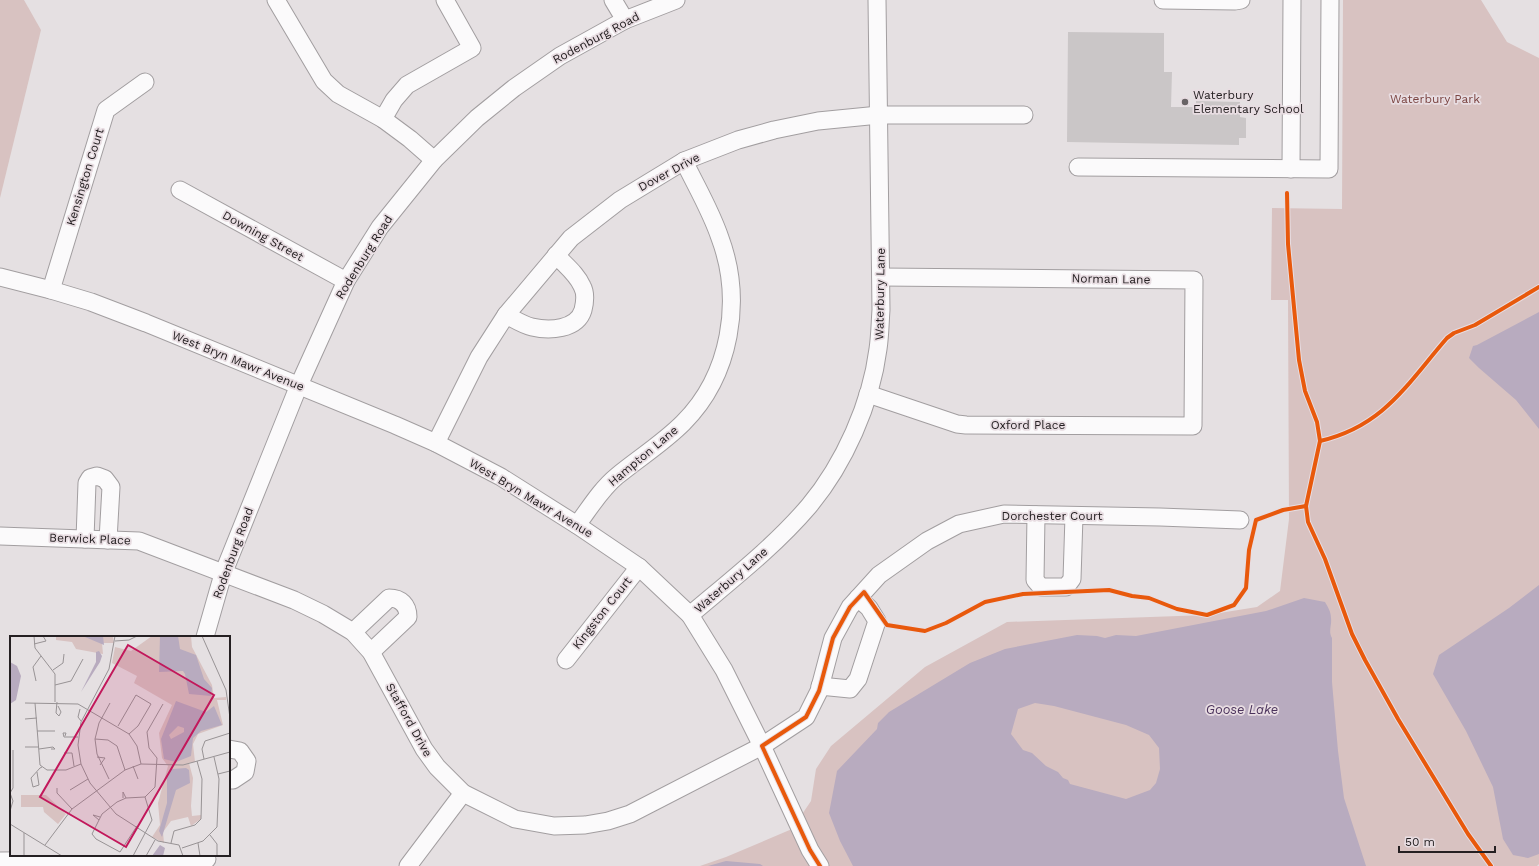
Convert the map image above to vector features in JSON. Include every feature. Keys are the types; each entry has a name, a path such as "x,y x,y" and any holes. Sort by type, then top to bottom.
{"street":[{"path":"276,0 324,81 338,94 383,119 410,139 434,160"},
{"path":"383,119 394,100 408,85 472,48 445,0"},
{"path":"613,0 625,20"},
{"name":"Rodenburg Road","path":"205,636 223,574 299,385 346,281 380,226 434,160 477,118 514,88 560,56 625,20 676,0"},
{"name":"Waterbury Lane","path":"690,615 776,541 810,505 827,482 841,457 858,424 868,394 878,350 881,310 877,0"},
{"path":"1163,0 1235,2 1241,0"},
{"path":"1291,169 1292,0"},
{"path":"1078,167 1329,169 1330,0"},
{"name":"Kensington Court","path":"51,290 106,110 145,82"},
{"name":"Dover Drive","path":"436,443 479,357 506,315 556,255 571,238 620,200 684,161 738,140 774,130 818,121 879,114 1024,115"},
{"name":"Hampton Lane","path":"577,525 616,477 663,442 684,422 706,393 714,379 726,351 731,320 732,301 728,264 718,231 684,161"},
{"name":"Downing Street","path":"180,190 346,281"},
{"path":"506,315 531,327 550,329 567,327 581,315 585,301 583,287 576,275 556,255"},
{"name":"West Bryn Mawr Avenue","path":"0,277 91,302 299,385 436,443 501,477 577,525 639,567 690,615 724,670 762,746 810,850 820,866"},
{"name":"Norman Lane","path":"881,277 1194,280 1193,426"},
{"name":"Oxford Place","path":"868,394 957,424 966,425 1193,426"},
{"path":"85,539 88,483 90,478 97,476 105,479 110,487 108,540"},
{"name":"Dorchester Court","path":"762,746 806,717 820,686 833,638 850,608 858,598 879,575 927,541 959,524 1004,514 1240,520"},
{"path":"1036,515 1035,580 1040,587 1066,587 1072,579 1074,516"},
{"name":"Berwick Place","path":"0,536 139,541 223,574"},
{"name":"Kingston Court","path":"566,660 639,567"},
{"name":"Stafford Drive","path":"223,574 294,600 323,614 353,632 371,652 424,749 437,767 463,793 514,819 554,826 585,825 608,821 630,814 762,746"},
{"path":"353,632 389,598 399,599 403,602 408,611 408,617 371,652"},
{"path":"820,686 850,689 858,679 877,621 868,608 858,598"},
{"path":"230,749 240,751 247,761 245,772 233,780 230,780"},
{"path":"408,866 463,793"},
{"path":"0,861 207,860"}],"green space":[{"path":"0,0 24,0 41,30 0,198"},
{"name":"Waterbury Park","path":"1343,0 1481,0 1507,42 1539,58 1539,864 1537,866 700,866 726,857 792,829 811,801 816,769 831,746 925,667 1007,622 1207,615 1257,607 1280,591 1289,519 1288,300 1271,300 1272,208 1342,209"}],"water":[{"path":"1539,312 1539,429 1516,400 1469,358 1473,346"},
{"path":"1539,585 1539,854 1528,858 1513,855 1503,839 1493,787 1466,731 1433,674 1439,655 1509,608"},
{"name":"Goose Lake","path":"1304,598 1325,602 1329,610 1331,621 1330,633 1332,638 1332,682 1344,798 1366,866 853,866 840,841 829,813 837,771 877,729 878,723 889,712 970,663 1005,649 1077,635 1105,638 1116,635 1136,636 1266,611","holes":["1035,703 1054,706 1126,725 1149,735 1159,748 1160,769 1156,783 1150,790 1126,799 1070,784 1068,780 1063,778 1058,772 1046,766 1032,753 1023,750 1011,734 1018,709"]},
{"path":"726,861 760,864 763,866 708,866"}],"building":[{"path":"1068,32 1164,33 1164,72 1172,72 1171,107 1196,107 1196,101 1240,102 1240,117 1246,118 1246,138 1239,138 1239,145 1067,142"}],"cycle path":[{"path":"1287,193 1288,244 1299,360 1305,391 1317,422 1320,441 1306,506 1308,522 1325,559 1352,634 1365,660 1398,719 1468,834 1491,866"},
{"path":"1320,441 1342,434 1361,425 1378,414 1406,387 1447,338 1454,333 1475,325 1539,287"},
{"path":"820,866 810,850 762,746 806,717 819,691 833,638 850,607 864,592 887,625 925,631 946,623 985,602 1023,594 1109,590 1132,596 1149,598 1177,609 1207,615 1234,605 1246,588 1249,550 1256,520 1283,510 1306,506"}],"place":[{"name":"Waterbury Elementary School","path":"1185,102"}]}
